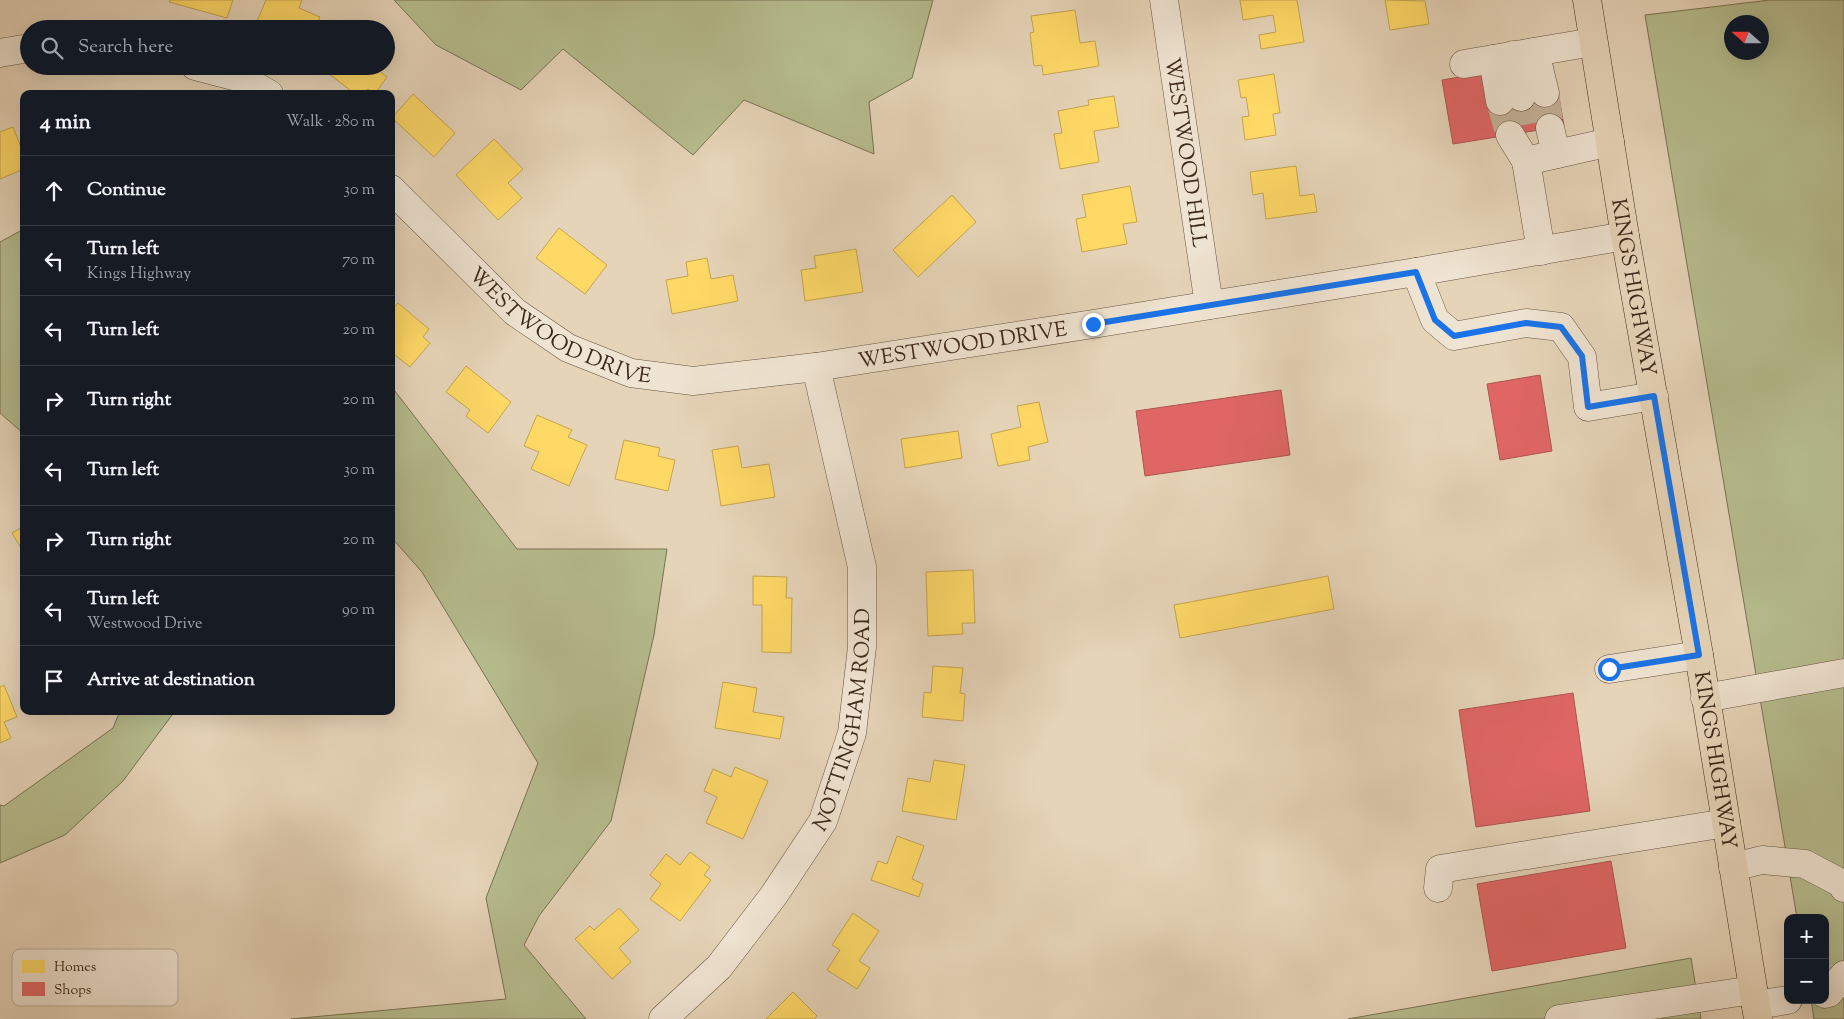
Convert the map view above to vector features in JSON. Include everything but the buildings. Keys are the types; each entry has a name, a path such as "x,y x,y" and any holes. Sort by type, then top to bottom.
{"main road":[{"name":"KINGS HIGHWAY","path":"1587,0 1625,236 1699,655 1756,1005"}],"street":[{"name":"WESTWOOD HILL","path":"1164,0 1209,304"},
{"path":"1464,64 1593,42"},
{"path":"0,53 20,50"},
{"path":"1514,55 1522,97 1514,55"},
{"path":"230,75 241,78 261,90"},
{"path":"1540,158 1529,131 1540,158 1541,251"},
{"path":"1540,158 1610,142"},
{"name":"WESTWOOD DRIVE","path":"395,193 515,312 568,348 631,373 694,381 816,366 1093,324 1625,236"},
{"path":"1416,272 1435,320 1454,336 1526,323 1561,327 1582,356 1588,407 1654,396"},
{"name":"NOTTINGHAM ROAD","path":"663,1019 719,967 774,895 823,821 852,733 862,648 862,567 816,366"},
{"path":"1609,669 1699,655"},
{"path":"1706,698 1844,673"},
{"path":"1438,888 1440,869 1726,823"},
{"path":"1733,867 1762,860 1805,864 1843,884 1844,888"},
{"path":"1559,1019 1756,1005 1784,1001"}],"green space":[{"path":"394,0 933,0 912,78 869,102 874,154 744,100 693,155 563,49 521,90 436,45"},
{"path":"1770,0 1844,0 1844,1019 1814,1019 1812,1004 1829,1004 1829,914 1796,914 1645,15"},
{"path":"20,231 20,430 0,413 0,242"},
{"path":"395,391 517,549 667,549 654,635 611,821 539,916 524,945 586,1019 291,1019 506,999 486,898 538,763 422,572 395,542"},
{"path":"118,715 172,715 123,781 65,835 0,863 0,805 4,806 113,728"},
{"path":"1691,958 1701,1019 1348,1019"}],"tunnel":[{"path":"1545,93 1550,128"},
{"path":"1521,97 1528,132"},
{"path":"1500,101 1510,135"}],"route":[{"path":"1093,324 1416,272 1435,320 1454,336 1526,323 1561,327 1582,356 1588,407 1654,396 1699,655 1609,669"}]}
